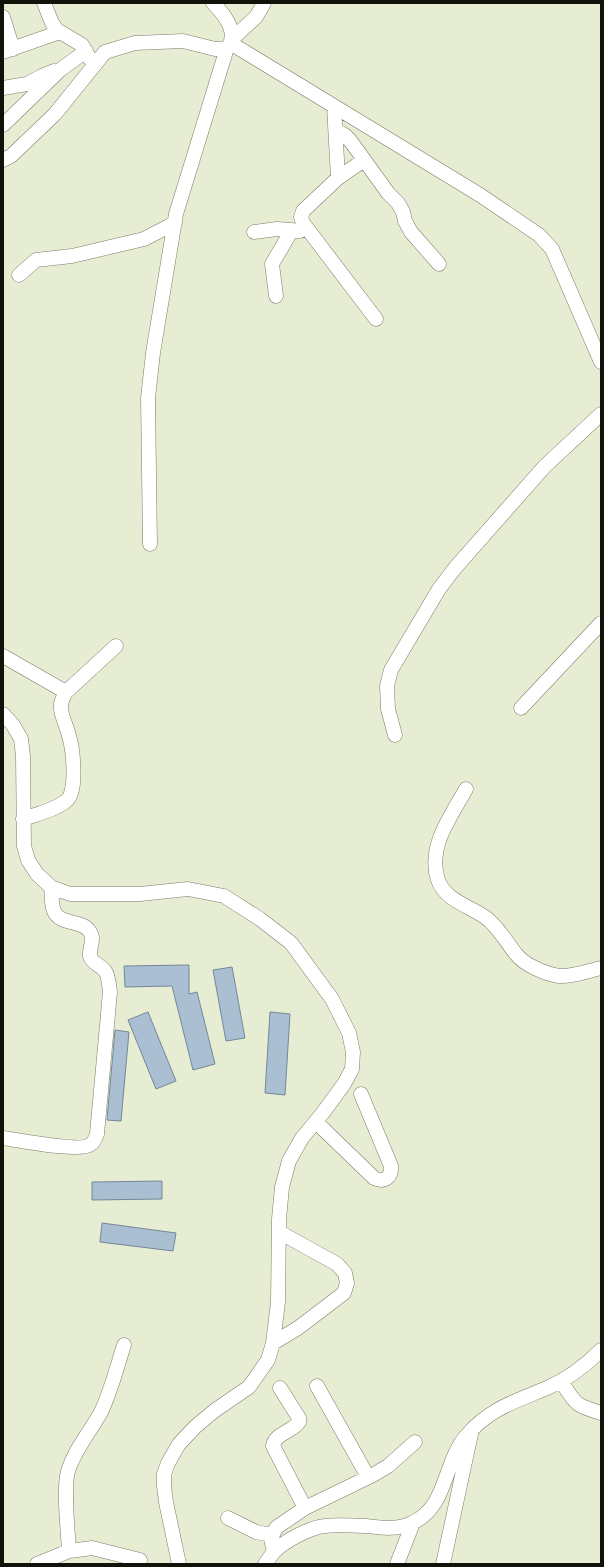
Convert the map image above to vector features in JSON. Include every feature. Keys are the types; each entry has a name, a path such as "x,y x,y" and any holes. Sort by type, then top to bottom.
{"street":[{"path":"44,3 52,23 57,30 82,45 94,65"},
{"path":"150,544 148,398 153,353 176,214 231,43 228,23 222,12 213,3"},
{"path":"3,160 11,156 55,114 105,52 135,43 183,41 215,49 231,43 256,17 264,3"},
{"path":"3,17 8,51 60,32"},
{"path":"231,43 480,195 539,235 552,249 601,362"},
{"path":"3,125 60,70 86,51"},
{"path":"3,88 27,84 49,73 60,70"},
{"path":"334,106 338,178"},
{"path":"336,130 346,136 388,193 398,203 411,232 439,264"},
{"path":"364,160 338,178 303,211 301,218 376,319"},
{"path":"19,275 36,260 72,256 144,240 175,223"},
{"path":"254,232 269,230 292,230 310,232"},
{"path":"276,296 272,264 292,230"},
{"path":"395,735 388,709 387,686 391,670 440,589 455,568 545,466 601,414"},
{"path":"521,708 601,623"},
{"path":"23,819 62,804 71,796 73,790 73,754 61,710 61,700 66,692 116,646"},
{"path":"3,656 66,692"},
{"path":"3,714 13,725 21,739 23,756 24,846 28,860 37,874 51,887 70,894 140,894 188,889 224,896 260,919 291,943 332,998 349,1033 353,1052 352,1069 344,1084 316,1122 302,1138 289,1161 282,1187 279,1232 278,1302 273,1343 268,1360 249,1387 194,1427 179,1444 168,1463 164,1474 164,1486 179,1564"},
{"path":"466,789 442,833 436,852 438,880 444,890 454,899 479,913 493,924 517,955 528,965 560,976 601,968"},
{"path":"3,1138 84,1148 92,1144 97,1134 110,992 106,971 92,960 90,956 92,938 90,931 85,927 62,920 56,916 53,910 51,887"},
{"path":"316,1122 374,1178 383,1180 387,1178 390,1175 391,1166 361,1094"},
{"path":"273,1343 298,1328 344,1293 347,1283 345,1273 337,1264 279,1232"},
{"path":"69,1551 66,1485 68,1471 86,1435 100,1413 107,1397 124,1345"},
{"path":"265,1564 275,1551 311,1529 336,1525 386,1528 400,1527 413,1523 426,1514 435,1504 441,1493 455,1453 466,1436 479,1422 498,1410 561,1381 599,1355"},
{"path":"561,1381 578,1405 601,1412"},
{"path":"317,1386 368,1477"},
{"path":"280,1388 299,1418 299,1422 297,1426 277,1437 273,1441 273,1446 305,1508"},
{"path":"444,1564 472,1430"},
{"path":"275,1551 272,1544 272,1535 277,1527 305,1508 388,1466 415,1442"},
{"path":"228,1518 256,1532 272,1535"},
{"path":"397,1564 413,1523"},
{"path":"36,1564 69,1551 92,1548 140,1560"}],"building":[{"path":"189,965 189,994 197,992 215,1064 193,1070 172,986 125,987 124,966"},
{"path":"232,967 245,1038 226,1041 213,970"},
{"path":"148,1012 176,1081 156,1089 128,1020"},
{"path":"270,1012 290,1014 285,1095 265,1093"},
{"path":"115,1030 129,1032 121,1121 107,1120"},
{"path":"162,1181 162,1199 92,1200 92,1182"},
{"path":"102,1223 176,1233 173,1251 100,1242"}]}
